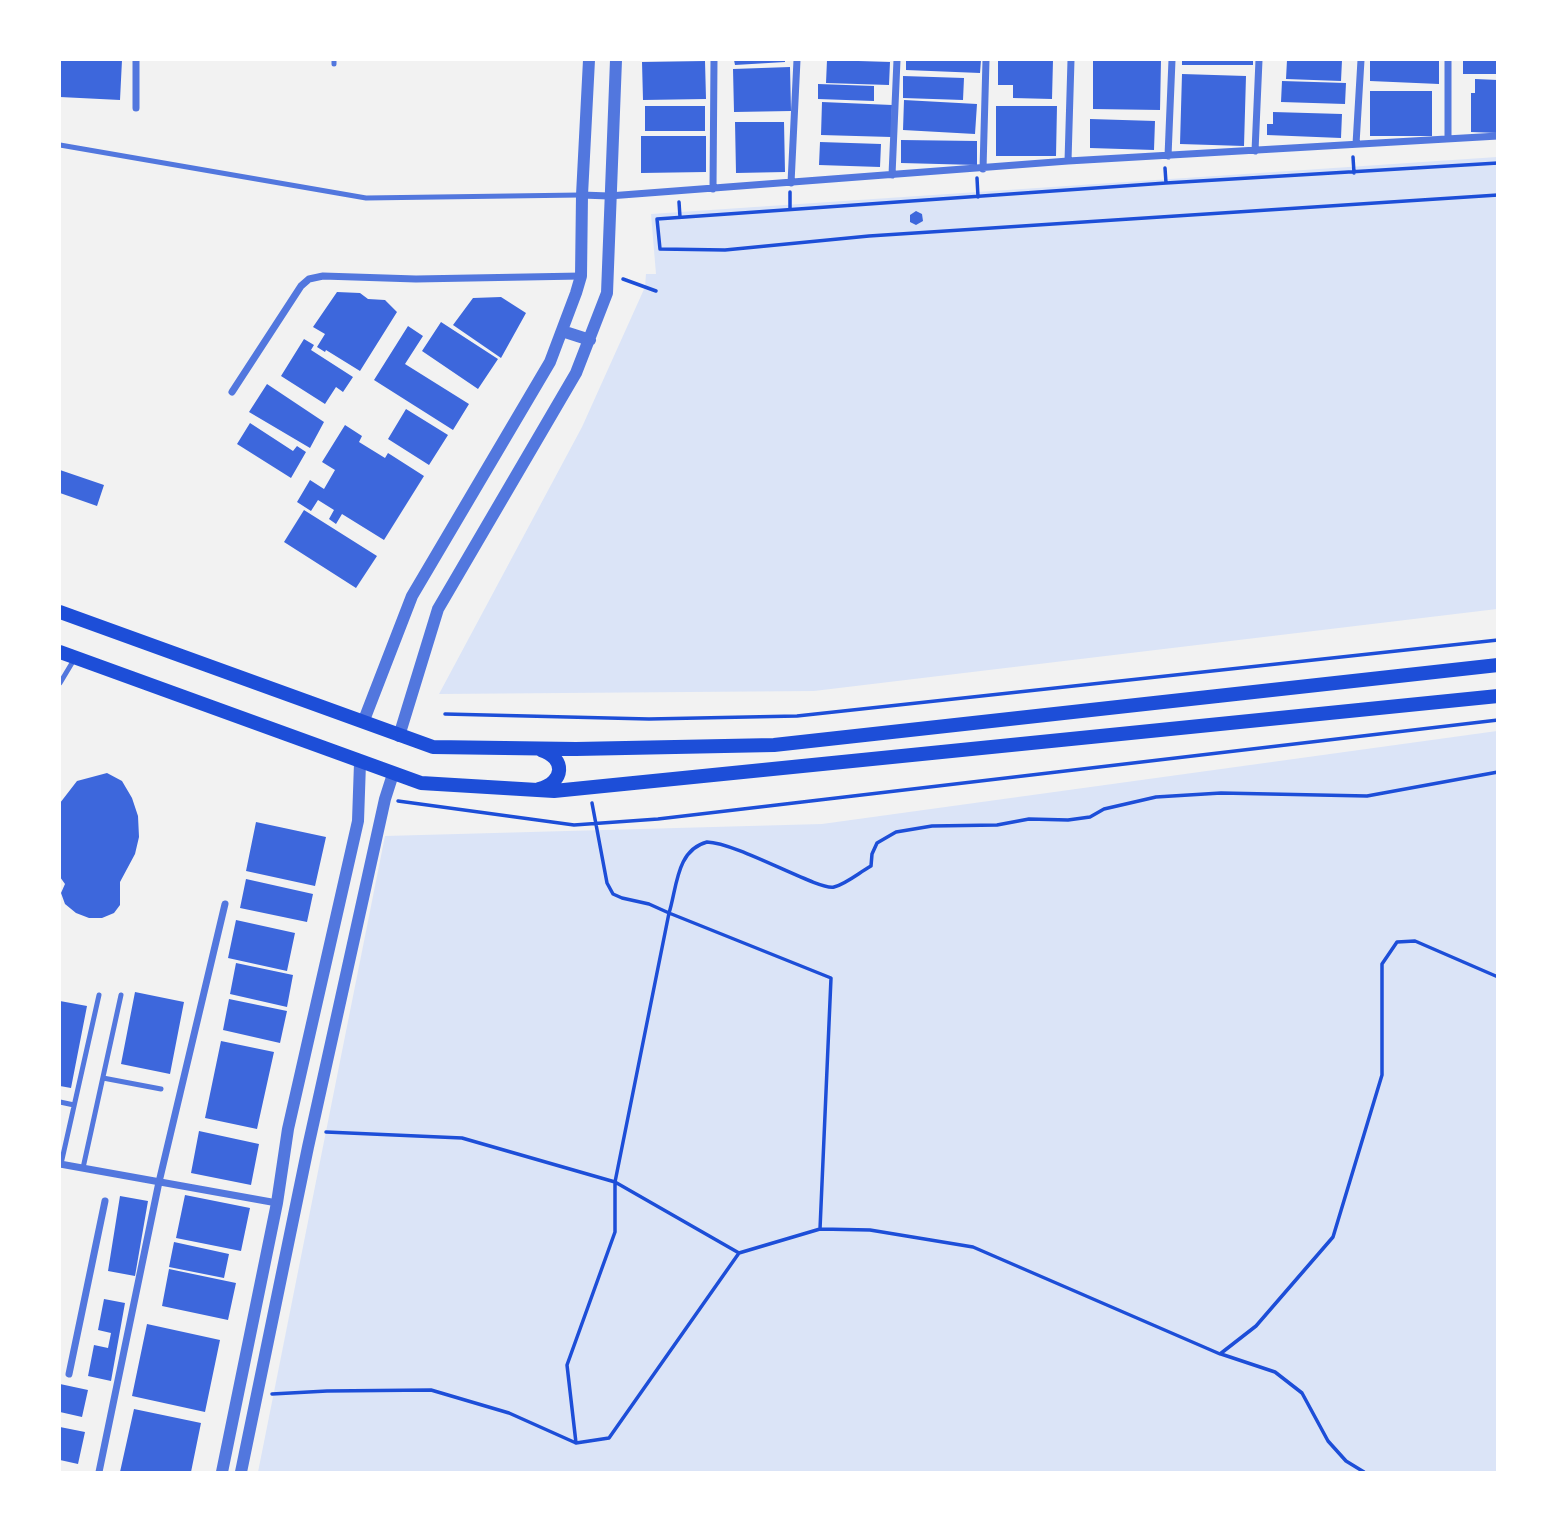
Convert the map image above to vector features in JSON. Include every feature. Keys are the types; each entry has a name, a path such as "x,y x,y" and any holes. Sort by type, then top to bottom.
{"main road":[{"path":"60,612 433,747 774,745 1497,665"},
{"path":"60,652 421,783 554,791 1497,696"},
{"path":"533,789 554,782 559,777 553,756 536,748"}],"street":[{"path":"136,60 136,108"},
{"path":"364,720 412,596 550,362 581,276 589,60"},
{"path":"399,736 438,609 576,373 607,293 616,60"},
{"path":"713,189 714,60"},
{"path":"791,183 797,60"},
{"path":"892,175 897,60"},
{"path":"983,169 986,60"},
{"path":"1068,161 1071,60"},
{"path":"1168,156 1171,60"},
{"path":"1255,151 1259,60"},
{"path":"1356,144 1361,60"},
{"path":"1448,60 1448,139"},
{"path":"582,195 609,197 1068,161 1497,136"},
{"path":"232,392 301,286 309,279 323,276 416,279 581,276"},
{"path":"562,331 590,340"},
{"path":"222,1472 277,1203 288,1129 358,821 360,763"},
{"path":"241,1472 308,1147 385,799 393,774"},
{"path":"99,1472 159,1182 225,904"},
{"path":"60,1164 277,1203"},
{"path":"69,1374 105,1201"}],"lane":[{"path":"60,145 366,198 582,195"},
{"path":"60,683 75,658"},
{"path":"60,1164 99,995"},
{"path":"83,1168 121,995"},
{"path":"103,1078 161,1089"},
{"path":"60,1102 74,1105"}],"path":[{"path":"1354,163 1354,173"},
{"path":"1497,163 657,219 660,248 725,250 869,236 1497,195"},
{"path":"1165,175 1166,183"},
{"path":"978,188 978,197"},
{"path":"790,200 790,210"},
{"path":"680,207 680,218"},
{"path":"608,273 656,291"},
{"path":"445,714 649,719 797,716 1497,640"},
{"path":"385,799 573,825 658,819 1497,720"},
{"path":"576,1443 567,1365 615,1232 615,1182 669,913 680,866 693,848 707,842 759,857 821,886 833,888 871,866 877,843 896,832 945,825 997,825 1029,819 1068,820 1090,817 1104,809 1156,797 1221,793 1367,796 1497,772"},
{"path":"590,787 607,883 613,894 669,913 831,978 820,1229"},
{"path":"1220,1354 1256,1326 1333,1237 1382,1075 1382,964 1392,948 1397,942 1415,941 1497,977"},
{"path":"327,1131 462,1138 615,1182 739,1253"},
{"path":"274,1392 431,1391 509,1413 576,1443 608,1438 739,1253 820,1229 870,1230 972,1247 1220,1354 1275,1372 1301,1393 1328,1441 1346,1461 1364,1472"}],"shaded area":[{"path":"1497,157 1497,609 814,691 439,694 582,427 645,287 646,274 656,274 651,214"},
{"path":"1497,731 1497,1472 258,1472 385,836 822,824"}],"building":[{"path":"60,60 122,60 120,100 60,97"},
{"path":"734,60 785,60 785,62 735,65"},
{"path":"827,60 890,62 889,85 826,83"},
{"path":"906,60 981,60 980,73 906,70"},
{"path":"998,60 1053,60 1052,99 1013,98 1013,85 998,85"},
{"path":"1093,60 1161,60 1160,110 1093,109"},
{"path":"1182,60 1253,60 1253,65 1182,65"},
{"path":"1287,60 1342,60 1341,81 1286,79"},
{"path":"1370,60 1439,60 1439,84 1370,81"},
{"path":"1463,60 1498,60 1498,74 1463,74"},
{"path":"705,61 706,99 643,100 642,62"},
{"path":"790,67 791,111 734,112 733,69"},
{"path":"1182,74 1246,76 1244,146 1180,144"},
{"path":"903,76 964,78 963,100 903,98"},
{"path":"1475,79 1498,80 1498,133 1471,132 1471,93 1475,93"},
{"path":"1282,81 1346,83 1345,104 1281,102"},
{"path":"818,84 874,86 874,101 818,99"},
{"path":"1370,91 1432,91 1432,136 1370,136"},
{"path":"904,100 977,104 975,134 903,130"},
{"path":"822,102 892,105 891,137 821,135"},
{"path":"645,106 705,106 705,131 645,131"},
{"path":"996,106 1057,106 1056,156 996,156"},
{"path":"1273,112 1342,114 1341,138 1267,135 1267,124 1273,124"},
{"path":"1090,119 1155,121 1154,150 1090,148"},
{"path":"735,122 784,122 785,172 736,173"},
{"path":"641,136 706,136 706,172 641,173"},
{"path":"901,140 977,141 977,165 901,163"},
{"path":"820,142 881,144 880,167 819,165"},
{"path":"916,211 922,214 923,221 916,225 910,222 910,215"},
{"path":"337,292 360,293 368,299 385,300 397,312 360,371 317,347 325,334 313,327"},
{"path":"501,297 526,313 501,358 453,325 473,298"},
{"path":"441,322 498,359 478,389 422,351"},
{"path":"408,326 423,336 405,364 469,404 453,430 374,380"},
{"path":"304,339 314,345 311,350 353,377 343,392 336,387 325,404 281,376"},
{"path":"267,384 324,422 310,448 249,412"},
{"path":"406,409 448,435 429,465 388,439"},
{"path":"250,423 293,451 297,446 306,452 291,478 237,444"},
{"path":"345,425 362,436 359,442 385,458 388,453 424,476 384,540 342,514 336,524 329,519 334,510 318,500 311,511 297,502 310,480 324,489 335,470 322,462"},
{"path":"60,470 104,485 97,506 60,493"},
{"path":"304,510 377,556 356,588 284,542"},
{"path":"107,773 122,781 132,798 138,816 139,837 135,854 120,882 120,905 114,913 102,918 89,918 76,913 65,904 61,893 65,884 60,877 60,803 77,781"},
{"path":"256,822 326,837 315,886 246,871"},
{"path":"246,879 313,894 307,922 240,908"},
{"path":"236,920 295,933 287,971 228,958"},
{"path":"236,963 293,975 287,1007 230,994"},
{"path":"135,992 184,1002 170,1074 121,1064"},
{"path":"229,999 287,1011 280,1043 223,1030"},
{"path":"60,1001 87,1006 71,1088 60,1086"},
{"path":"221,1041 274,1052 257,1129 205,1118"},
{"path":"199,1131 259,1144 251,1185 191,1173"},
{"path":"185,1195 250,1208 241,1251 176,1238"},
{"path":"120,1196 148,1201 135,1276 108,1271"},
{"path":"174,1242 229,1254 224,1278 169,1267"},
{"path":"169,1269 236,1283 228,1320 162,1306"},
{"path":"104,1299 125,1303 111,1381 88,1376 94,1345 108,1348 111,1333 98,1330"},
{"path":"147,1324 220,1340 205,1412 132,1396"},
{"path":"60,1384 88,1390 82,1417 60,1412"},
{"path":"134,1409 201,1423 191,1472 120,1472"},
{"path":"60,1427 85,1432 78,1464 60,1460"}]}
